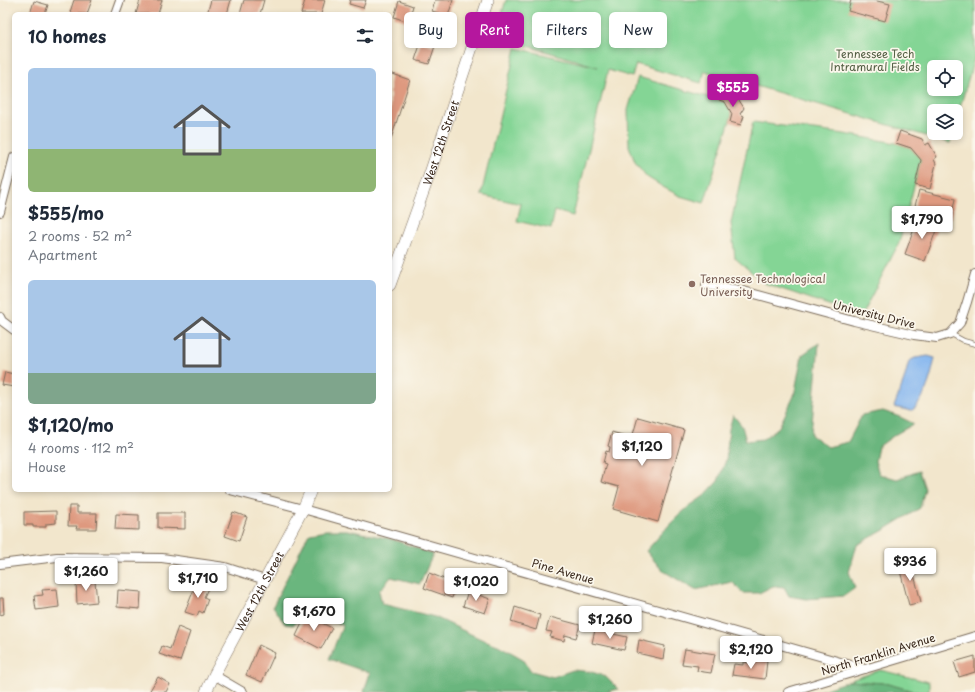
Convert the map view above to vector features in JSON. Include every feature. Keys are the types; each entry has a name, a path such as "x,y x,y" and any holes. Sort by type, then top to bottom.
{"main road":[{"name":"West 12th Street","path":"392,279 430,173 488,0"},
{"name":"West 12th Street","path":"206,692 303,509 310,492"}],"street":[{"path":"116,12 120,0"},
{"path":"0,212 12,165"},
{"path":"950,334 960,323 975,274"},
{"name":"University Drive","path":"706,285 740,290 854,321 914,335 937,338 950,334"},
{"path":"0,317 2,321 12,328"},
{"name":"Pine Avenue","path":"238,492 303,509 865,669"},
{"path":"0,564 57,557 162,558 225,567 265,580"},
{"name":"North Franklin Avenue","path":"788,692 975,636"},
{"path":"214,675 243,692"}],"lane":[{"path":"950,334 964,341 975,344"}],"green space":[{"name":"Tennessee Tech Intramural Fields","path":"506,0 975,0 975,56 961,104 927,104 927,136 705,71 701,83 636,64 632,77 608,70 573,216 555,211 551,229 517,221 521,204 481,195 516,48 598,67 535,48 601,48 601,12 532,12 532,47 524,45 524,12 502,12"},
{"path":"638,77 725,102 732,114 704,203 680,196 663,187 647,177 635,162 629,146 628,110"},
{"path":"753,122 844,134 896,143 911,148 921,160 899,243 861,316 764,283 735,258 731,223"},
{"name":"Tennessee Tech Intramural Fields","path":"940,140 951,140 950,143"},
{"path":"819,343 811,435 828,447 848,442 862,415 883,411 914,424 896,434 878,447 875,461 879,474 897,479 919,471 925,489 920,508 857,545 849,572 855,588 844,596 806,599 789,596 784,587 773,586 759,593 743,593 732,582 695,590 662,570 646,551 671,523 688,507 704,496 718,481 726,460 729,429 733,415 742,426 746,441 763,439 779,427 794,396 802,355"},
{"path":"326,530 347,530 391,539 433,554 420,584 391,577 379,591 382,604 435,617 481,639 498,645 523,659 531,671 553,677 573,670 592,672 606,677 618,689 607,692 364,692 370,673 329,659 343,625 308,611 293,625 285,624 273,606 309,533"},
{"path":"880,670 929,682 929,692 917,692 884,683 848,681"},
{"path":"848,681 884,683 917,692 817,692"}],"water":[{"path":"928,356 935,358 932,371 924,394 916,407 911,411 894,407 909,361 915,358"}],"building":[{"path":"74,0 92,0 88,12 70,12"},
{"path":"140,0 162,0 159,12 137,12"},
{"path":"211,0 231,0 228,12 208,12"},
{"path":"244,0 264,0 261,12 241,12"},
{"path":"305,0 325,0 322,12 302,12"},
{"path":"350,0 366,0 363,8 349,4"},
{"path":"435,0 453,0 449,12 432,11"},
{"path":"851,0 873,0 890,4 885,21 848,11"},
{"path":"34,1 48,5 46,12 31,12"},
{"path":"399,1 413,6 411,12 404,12 404,21 394,17"},
{"path":"419,48 434,48 429,64 415,60"},
{"path":"392,74 410,80 392,136"},
{"path":"722,91 729,93 730,100 737,97 744,108 740,114 744,116 741,125 730,122 732,114 725,102 719,100"},
{"path":"900,131 922,139 925,145 929,143 937,157 934,159 936,164 930,189 915,185 921,160 911,148 896,143"},
{"path":"919,190 955,199 951,219 914,210"},
{"path":"918,218 938,225 925,261 905,254"},
{"path":"5,372 12,374 12,387 2,385"},
{"path":"638,417 684,430 658,522 613,509 619,487 601,482 606,464 603,463 606,451 609,452 610,447 608,446 612,432 632,438"},
{"path":"69,506 77,506 77,513 97,513 96,529 76,529 77,526 68,526"},
{"path":"56,511 56,523 46,524 46,527 24,525 24,512"},
{"path":"233,512 247,517 239,541 225,536"},
{"path":"158,513 185,513 185,529 158,528"},
{"path":"116,514 139,515 139,530 115,529"},
{"path":"910,559 921,602 909,605 898,563"},
{"path":"429,573 457,584 452,598 424,588"},
{"path":"198,579 210,584 204,597 208,599 203,613 199,611 197,616 185,612"},
{"path":"95,581 97,602 77,604 76,582"},
{"path":"57,589 59,607 36,610 34,596 43,595 42,590"},
{"path":"118,590 141,592 140,609 117,607"},
{"path":"468,591 490,599 485,613 463,606"},
{"path":"0,598 3,598 4,614 0,615"},
{"path":"515,607 540,615 536,630 511,622"},
{"path":"306,615 332,628 321,649 296,636"},
{"path":"550,617 580,625 576,638 565,635 564,641 550,637 552,632 546,631"},
{"path":"178,627 190,632 180,661 159,654 162,646 170,649"},
{"path":"595,630 627,637 624,650 592,643"},
{"path":"639,640 665,646 663,659 637,653"},
{"path":"259,645 275,653 262,682 246,675"},
{"path":"685,649 715,654 711,673 697,671 698,666 682,664"},
{"path":"975,656 975,672 959,677 954,662"},
{"path":"753,660 767,661 765,679 732,675 734,664 743,665 743,662 752,663"},
{"path":"158,677 170,684 166,692 149,692"}],"place":[{"name":"Tennessee Technological University","path":"692,284"}]}
